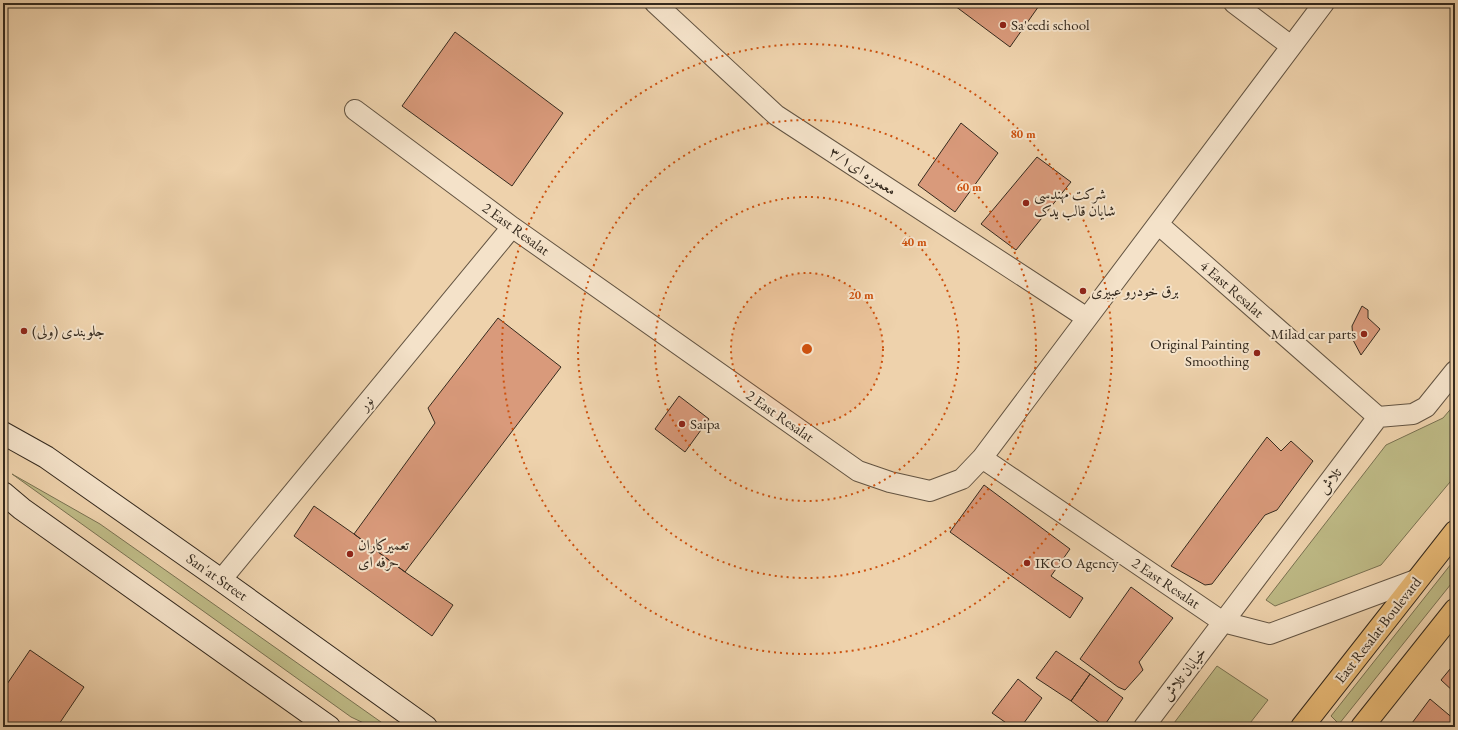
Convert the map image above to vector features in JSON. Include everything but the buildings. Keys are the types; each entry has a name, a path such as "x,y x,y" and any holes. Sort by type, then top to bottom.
{"main road":[{"name":"San'at Street","path":"3,433 46,457 426,727"},
{"path":"3,493 22,510 329,727"},
{"name":"East Resalat Boulevard","path":"1302,727 1455,532"},
{"path":"1362,727 1455,610"}],"street":[{"name":"معموره ای۳/۱","path":"655,3 776,115 1087,318"},
{"path":"1234,3 1291,46"},
{"path":"982,458 1324,3"},
{"name":"2 East Resalat","path":"355,110 512,227 858,471 890,482 930,491 962,479 982,458 1223,622 1270,634 1418,579"},
{"name":"4 East Resalat","path":"1158,224 1378,417"},
{"name":"نور","path":"221,580 512,227"},
{"path":"1378,417 1414,414 1426,407 1455,371"},
{"name":"تلاش","path":"1223,622 1378,417"},
{"name":"خیابان تلاش","path":"1144,727 1223,622"}],"shaded area":[{"path":"1455,404 1455,476 1381,565 1275,606 1266,600 1386,445 1443,418"},
{"path":"12,474 100,524 388,727 372,727 351,717"},
{"path":"1455,559 1455,579 1339,724 1331,716"},
{"path":"1217,666 1268,700 1247,727 1171,727"}],"place":[{"name":"Sa'eedi school","path":"1003,25"},
{"name":"شرکت مهندسی شایان قالب یدک","path":"1026,203"},
{"name":"برق خودرو عبیری","path":"1083,291"},
{"name":"جلوبندی (ولی)","path":"24,331"},
{"name":"Milad car parts","path":"1364,334"},
{"name":"Original Painting Smoothing","path":"1257,353"},
{"name":"Saipa","path":"682,424"},
{"name":"تعمیرکاران حرفه ای","path":"350,554"},
{"name":"IKCO Agency","path":"1027,563"}]}
